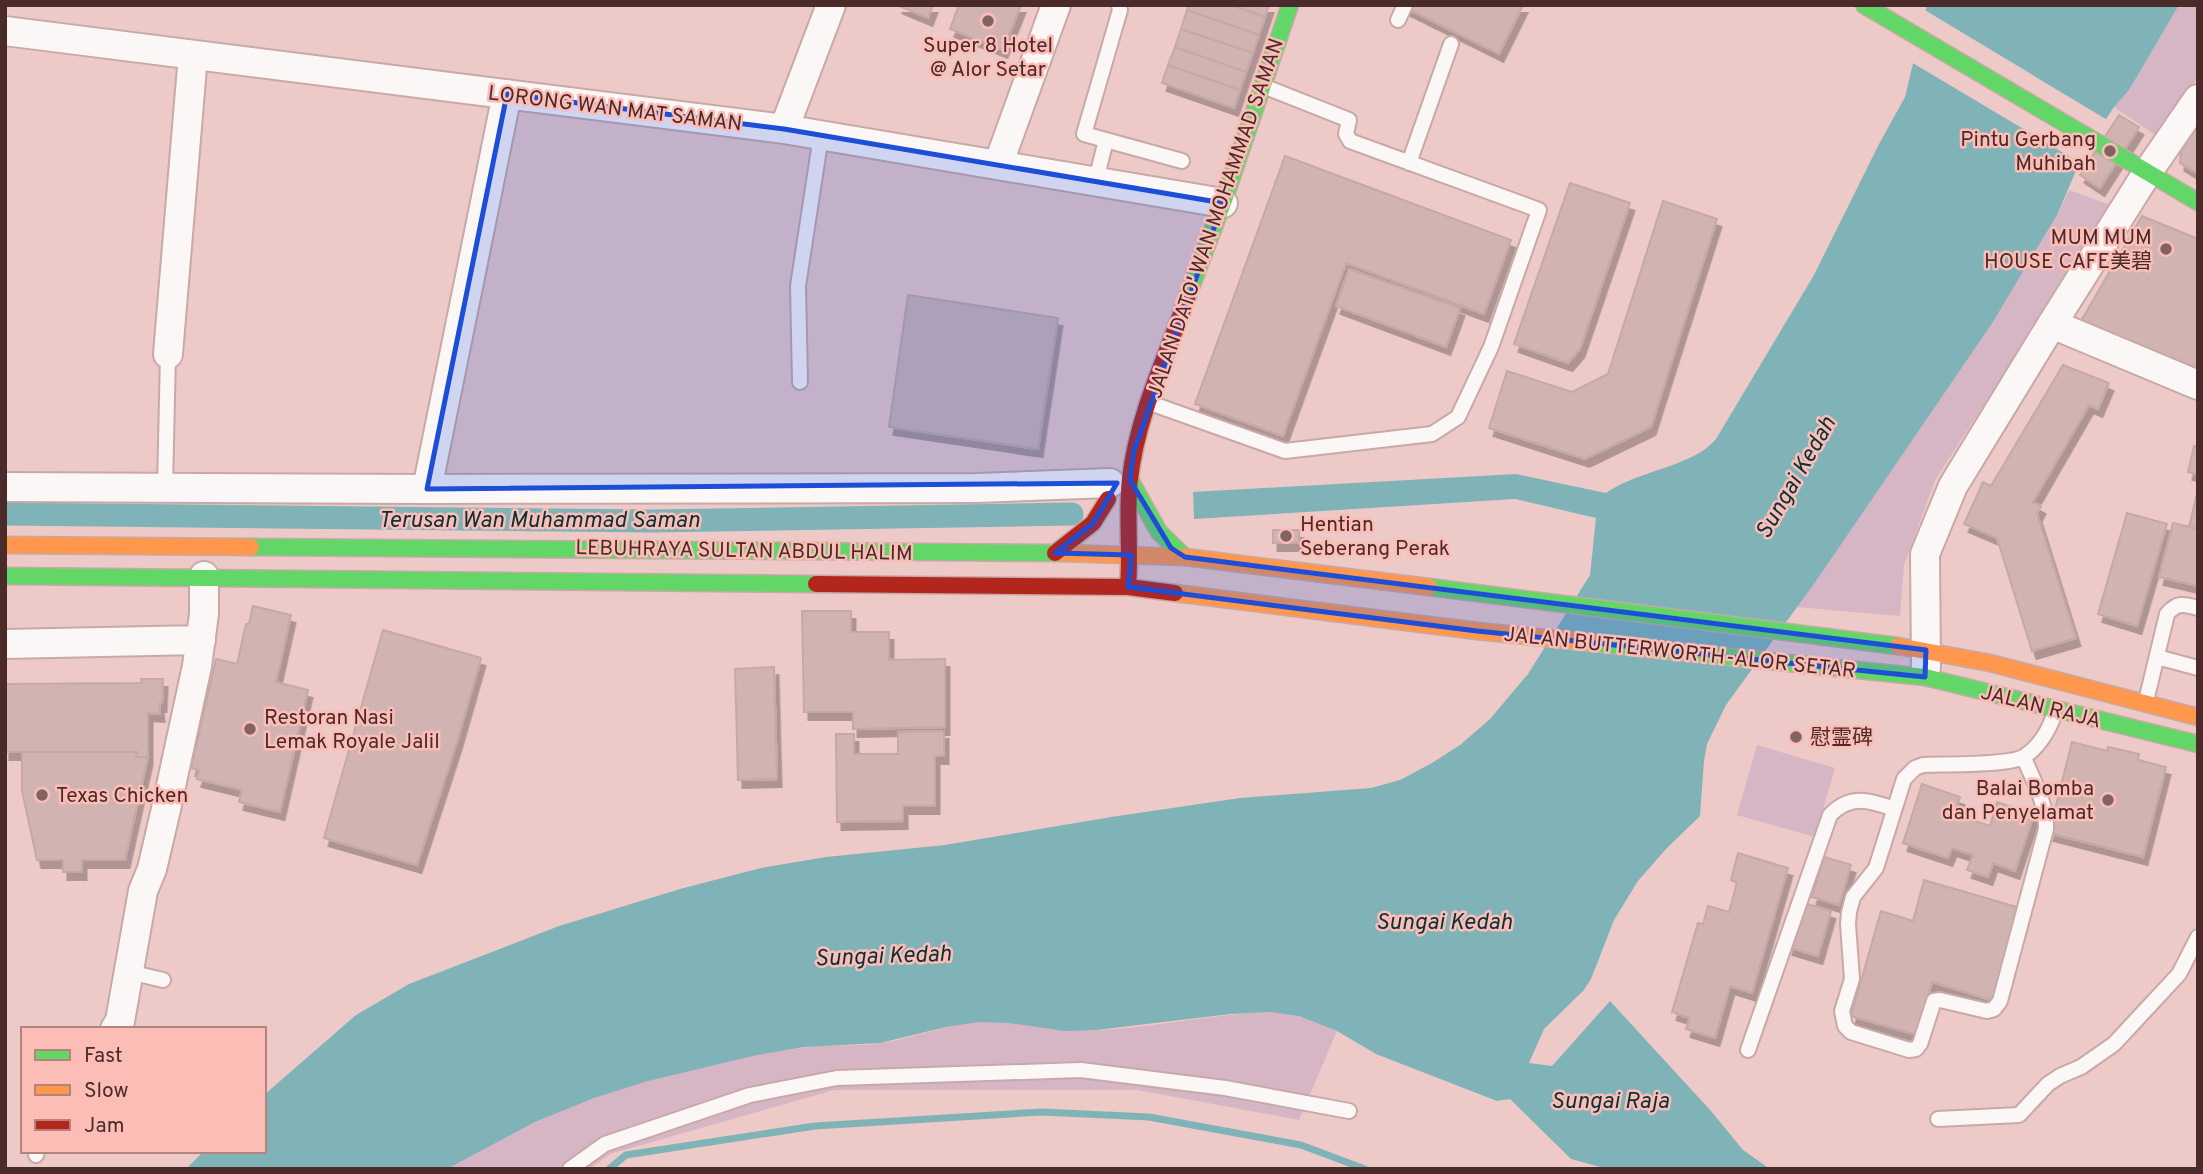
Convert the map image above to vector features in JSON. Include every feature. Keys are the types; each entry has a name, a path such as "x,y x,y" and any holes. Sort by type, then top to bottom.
{"main road":[{"name":"JALAN DATO' WAN MOHAMMAD SAMAN","path":"1106,571 1108,530 1116,488 1223,203 1290,5"},
{"path":"1880,12 2198,202"},
{"name":"JALAN DATO' WAN MOHAMMAD SAMAN","path":"1116,488 1129,519 1131,555 1128,587"},
{"path":"1055,553 1093,523 1116,488 1142,506 1160,536 1185,557"},
{"name":"LEBUHRAYA SULTAN ABDUL HALIM","path":"5,545 1055,553 1106,571 1128,587 1477,631"},
{"name":"LEBUHRAYA SULTAN ABDUL HALIM","path":"5,576 204,576 983,587 1106,571 1131,555 1185,557 1481,594"},
{"name":"JALAN BUTTERWORTH-ALOR SETAR","path":"1481,594 1887,644"},
{"name":"JALAN BUTTERWORTH-ALOR SETAR","path":"1477,631 1884,673"},
{"name":"JALAN RAJA","path":"1887,644 1926,664 2055,710 2198,744"},
{"name":"JALAN RAJA","path":"1884,673 1926,664 1990,663 2198,717"}],"street":[{"path":"784,130 831,5"},
{"path":"998,165 1056,5"},
{"name":"LORONG WAN MAT SAMAN","path":"5,31 784,130 1223,203"},
{"path":"168,354 193,55"},
{"path":"427,489 507,94"},
{"path":"1926,664 1925,554 1953,486 2052,324 2137,167 2198,99"},
{"path":"2052,324 2198,385"},
{"path":"5,487 1116,488"},
{"path":"116,1027 120,1021 143,891 152,869 166,809 201,640 204,576"},
{"path":"5,644 201,640"}],"lane":[{"path":"1119,5 1120,10 1084,134 1182,161"},
{"path":"1398,20 1405,5"},
{"path":"1409,163 1451,44"},
{"path":"1149,403 1285,451 1432,434 1458,417 1491,347 1539,210 1349,141 1346,134 1349,120 1261,86"},
{"path":"800,382 798,286 821,136"},
{"path":"1096,180 1106,140"},
{"path":"164,487 168,354"},
{"path":"2139,731 2167,614 2174,606 2182,604 2198,608"},
{"path":"2157,657 2198,668"},
{"path":"2024,758 2043,803 2047,816 2046,829 2000,1001 1994,1009 1987,1011 1934,1001 1916,1049 1851,1032 1843,1019 1842,1011 1852,979 1849,912 1853,897 1876,868 1904,779 1914,768 2024,758 2039,743 2052,722 2063,682"},
{"path":"1748,1050 1830,815 1843,804 1862,799 1894,809"},
{"path":"1938,1119 2019,1115 2024,1112 2038,1093 2049,1084 2114,1044 2179,974 2198,937"},
{"path":"129,972 163,980"},
{"path":"570,1169 604,1144 750,1095 837,1078 1081,1070 1225,1088 1349,1111"}],"highlighted area":[{"path":"507,94 784,129 1223,203 1134,451 1130,480 1171,548 1185,557 1926,650 1925,677 1477,631 1128,587 1131,555 1055,553 1093,523 1117,483 427,489"}],"shaded area":[{"path":"2179,5 2198,5 2198,77 2158,137 2114,107 2129,90"},
{"path":"2069,190 2113,206 1935,480 1904,565 1900,616 1797,607 1993,322"},
{"path":"1757,745 1835,768 1815,837 1737,815"},
{"path":"1270,1012 1299,1016 1337,1031 1299,1120 1138,1090 834,1090 610,1154 590,1169 447,1169 568,1108 666,1075 733,1059 811,1047 881,1043 954,1025 979,1022 1095,1030"}],"water":[{"name":"Sungai Kedah","path":"1927,5 2179,5 2129,90 2114,107 2084,152 2057,215 1993,322 1816,581 1726,705 1707,744 1700,816 1638,881 1614,920 1591,979 1584,990 1544,1029 1529,1063 1552,1066 1610,1001 1743,1150 1770,1169 1600,1167 1571,1159 1510,1099 1497,1101 1376,1054 1337,1031 1299,1016 1270,1012 1096,1030 1065,1031 979,1022 880,1043 804,1047 757,1055 648,1081 594,1098 535,1122 447,1169 186,1169 202,1153 266,1153 266,1093 356,1015 409,984 559,926 680,889 761,868 826,857 945,845 1240,798 1371,788 1400,780 1432,763 1460,745 1490,719 1528,674 1590,575 1596,518 1515,499 1194,519 1193,492 1516,474 1606,493 1633,479 1694,456 1716,439 1814,275 1905,97"}],"pier":[{"path":"1923,9 2109,121 2082,164 1911,62"}],"building":[{"path":"897,5 933,5 928,18"},
{"path":"959,5 1021,5 1003,50 950,29"},
{"path":"1189,5 1231,5 1265,17 1259,35 1187,10"},
{"path":"1231,5 1269,5 1265,17"},
{"path":"1407,5 1523,5 1499,54 1406,8"},
{"path":"1187,10 1259,35 1253,53 1181,29"},
{"path":"1181,29 1253,53 1246,72 1175,47"},
{"path":"1175,47 1246,72 1240,90 1168,65"},
{"path":"1168,65 1240,90 1234,108 1162,83"},
{"name":"Pintu Gerbang Muhibah","path":"2119,115 2139,127 2100,188 2080,175"},
{"path":"2198,122 2198,174 2180,163 2181,149"},
{"path":"1285,156 1511,240 1484,314 1346,263 1283,436 1195,404"},
{"path":"1570,183 1630,203 1580,349 1568,363 1514,344"},
{"path":"1663,201 1717,219 1651,427 1585,459 1489,428 1507,371 1572,392 1608,374"},
{"path":"2142,216 2198,239 2198,369 2081,321"},
{"path":"1349,269 1460,308 1446,347 1336,306"},
{"path":"908,295 1058,318 1038,449 889,427"},
{"path":"2063,365 2109,383 2098,409 2089,405 2033,502 2041,506 2037,514 2076,638 2032,651 1997,538 1964,524 1983,482 1991,486"},
{"path":"2194,446 2198,447 2198,474 2188,472"},
{"path":"2198,489 2198,529 2189,527"},
{"path":"2127,513 2167,524 2137,626 2098,614"},
{"path":"2173,523 2198,529 2198,586 2159,577"},
{"name":"Hentian Seberang Perak","path":"1273,530 1299,530 1299,543 1273,543"},
{"name":"Restoran Nasi Lemak Royale Jalil","path":"253,606 291,615 276,682 308,690 280,812 239,802 242,790 197,779 199,770 191,768 216,659 237,664"},
{"path":"802,611 851,611 851,632 889,632 889,660 945,659 945,727 853,729 853,712 804,712"},
{"path":"383,630 481,658 417,865 324,838"},
{"path":"774,667 777,779 738,780 735,669"},
{"path":"141,679 163,679 160,714 148,713 148,757 136,757 137,752 5,752 5,684 142,683"},
{"path":"944,731 944,756 935,756 935,806 903,806 903,821 837,822 836,734 854,734 854,754 898,754 898,732"},
{"name":"Balai Bomba dan Penyelamat","path":"2072,742 2107,751 2108,747 2139,754 2138,760 2166,767 2143,857 2049,833"},
{"path":"22,752 137,752 136,757 148,757 125,860 82,860 82,872 63,872 63,860 37,860 22,791"},
{"path":"1922,784 1960,797 1954,814 1990,826 1997,802 2034,814 2015,871 1993,863 1988,877 1967,870 1973,855 1952,848 1948,858 1903,843"},
{"path":"1738,853 1788,868 1752,993 1730,986 1715,1038 1686,1029 1690,1018 1672,1012 1698,923 1703,924 1708,906 1729,912 1737,883 1731,880"},
{"path":"1824,857 1851,865 1839,905 1812,897"},
{"path":"1924,880 2020,908 1994,1001 1932,982 1917,1035 1851,1016 1881,911 1913,921"},
{"path":"1800,902 1831,911 1818,956 1788,947"}],"waterway":[{"name":"Terusan Wan Muhammad Saman","path":"5,514 654,521 1072,514"},
{"path":"609,1169 626,1155 815,1126 1042,1112 1149,1117 1301,1145 1365,1169"}],"traffic: fast":[{"path":"1187,298 1223,203 1290,5"},
{"path":"1864,5 2198,202"},
{"path":"1130,480 1159,532 1185,557"},
{"path":"251,547 1061,553"},
{"path":"5,576 816,584"},
{"path":"1429,587 1898,646"},
{"path":"1593,643 1925,677 2198,744"}],"traffic: slow":[{"path":"5,545 251,547"},
{"path":"1061,553 1185,557 1429,587"},
{"path":"1175,593 1593,643"},
{"path":"1898,646 1990,663 2198,717"}],"traffic: jam":[{"path":"1128,587 1129,492 1134,456 1153,387 1187,298"},
{"path":"1055,553 1093,523 1108,499"},
{"path":"816,584 1128,587 1175,593"}],"place":[{"name":"Super 8 Hotel @ Alor Setar","path":"988,21"},
{"name":"Pintu Gerbang Muhibah","path":"2110,151"},
{"name":"MUM MUM HOUSE CAFE美碧","path":"2166,249"},
{"name":"Hentian Seberang Perak","path":"1286,536"},
{"name":"Restoran Nasi Lemak Royale Jalil","path":"250,729"},
{"name":"慰霊碑","path":"1796,737"},
{"name":"Texas Chicken","path":"42,795"},
{"name":"Balai Bomba dan Penyelamat","path":"2108,800"}],"water label":[{"name":"Sungai Raja","path":"1610,1100"}]}
